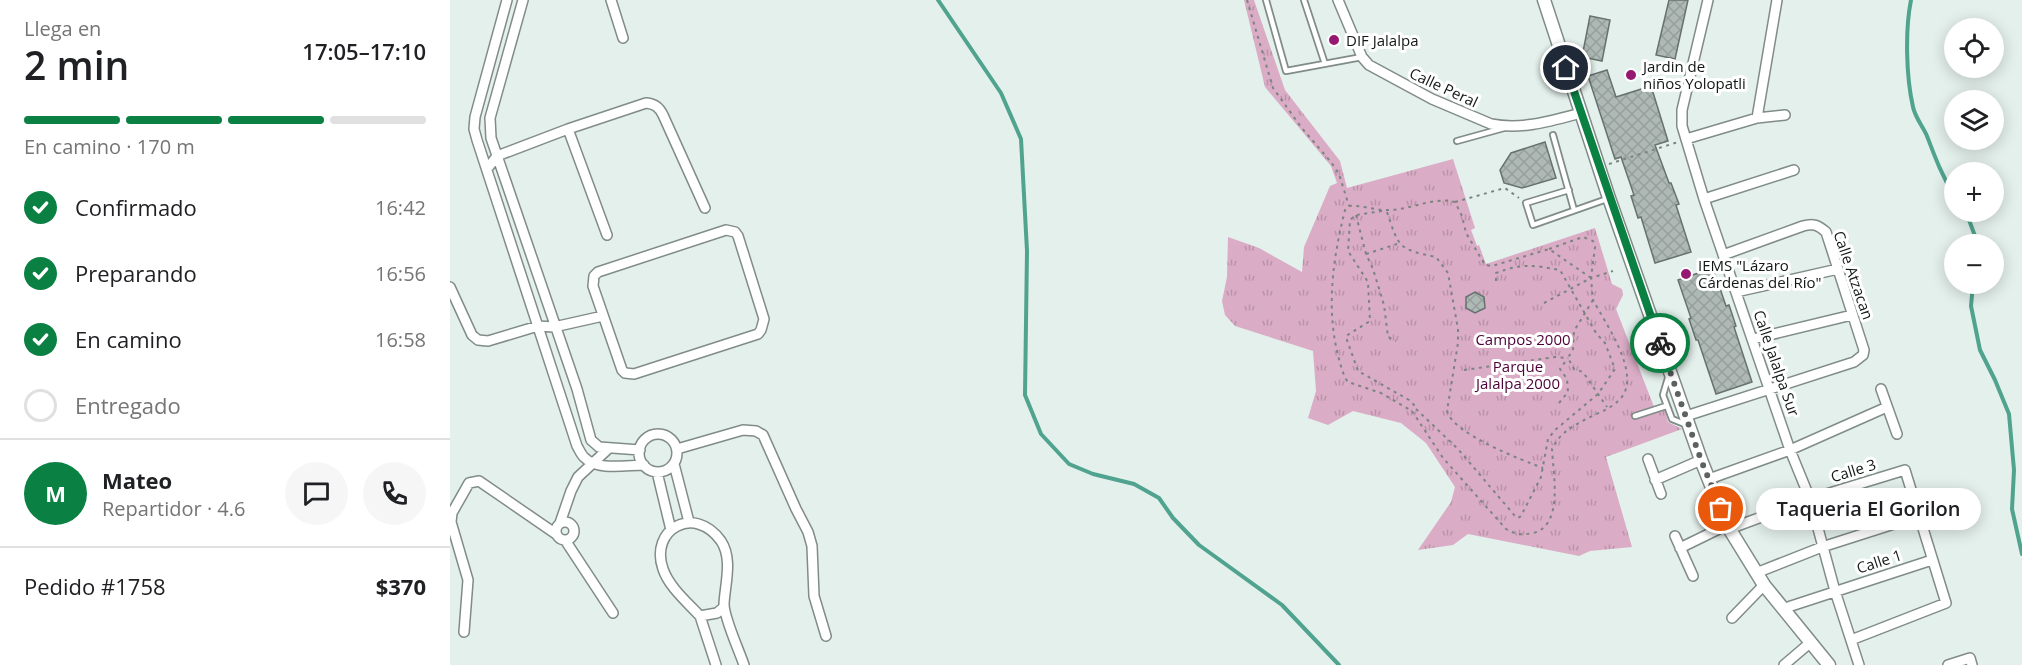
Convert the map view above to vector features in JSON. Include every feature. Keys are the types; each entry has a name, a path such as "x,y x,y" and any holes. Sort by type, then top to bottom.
{"street":[{"path":"507,0 475,117 474,129 477,140 576,446 593,464 644,465"},
{"path":"523,0 490,118 491,138 577,389 591,440 599,447 608,449 640,450"},
{"path":"611,0 623,38"},
{"name":"Calle Peral","path":"1338,0 1362,57 1378,71 1432,99 1491,124 1509,126 1536,125 1581,113"},
{"path":"1544,0 1609,198 1701,460 1728,527 1764,585 1829,665"},
{"name":"Calle Jalalpa Sur","path":"1708,0 1682,110 1682,140 1790,450 1810,499 1822,547 1859,665"},
{"path":"1757,118 1777,0"},
{"path":"487,169 497,156 568,129 652,103 663,115 705,208"},
{"path":"1682,140 1757,118 1785,115"},
{"path":"568,129 607,235"},
{"path":"1704,199 1794,170"},
{"name":"Calle Atzacan","path":"1723,255 1811,224 1820,226 1826,232 1864,350 1863,355 1854,362 1770,389"},
{"path":"726,230 735,232 738,236 764,319 758,334 629,374 622,370 603,316 593,286 597,272 726,230"},
{"path":"1736,292 1838,269"},
{"path":"450,287 472,335 478,340 488,341 538,326 554,327 603,316"},
{"path":"1753,339 1852,315"},
{"path":"1688,421 1770,389"},
{"path":"1881,389 1897,434"},
{"path":"1709,479 1790,450 1887,407"},
{"path":"677,449 743,430 756,431 763,435 808,532 812,546 814,597 826,636"},
{"path":"662,434 669,437 677,449 674,464 667,470 657,472 650,470 640,458 642,443 647,438 662,434"},
{"path":"556,534 557,526 578,477 608,449"},
{"path":"1648,459 1661,494"},
{"path":"1655,480 1701,460"},
{"path":"674,464 689,522"},
{"name":"Calle 3","path":"1680,548 1728,527 1905,470 1919,516"},
{"path":"657,472 671,530"},
{"path":"464,632 468,580 451,522 452,513 469,483 479,482 565,540 613,613"},
{"path":"1756,573 1822,547 1919,516 1946,603 1851,640"},
{"path":"716,665 700,616 666,578 662,568 660,556 662,542 671,530 689,522 700,523 722,542 727,557 724,607 744,665"},
{"path":"560,523 568,523 574,529 572,536 565,540"},
{"path":"1675,536 1693,576"},
{"name":"Calle 1","path":"1785,609 1932,560"},
{"path":"1732,618 1764,585"},
{"path":"700,616 717,613 724,607"},
{"path":"1784,665 1811,642"},
{"path":"1948,665 1971,662"}],"lane":[{"path":"1266,0 1286,71 1362,57"},
{"path":"1304,0 1325,64"},
{"path":"1457,141 1509,126"},
{"path":"1552,135 1574,210"},
{"path":"1569,190 1527,203 1533,225 1609,198"},
{"path":"1670,371 1663,395 1666,406 1671,419 1688,421"},
{"path":"1635,416 1666,406"}],"path":[{"path":"1247,0 1273,88 1339,174 1349,206"},
{"path":"1609,164 1682,140"},
{"path":"1496,284 1496,273 1518,265 1560,270 1570,290 1605,343 1615,369 1598,394 1555,430 1548,440 1541,477 1518,518 1458,450 1409,400 1358,370 1346,336 1370,321 1371,314 1368,282 1348,251 1350,220 1356,215 1444,199 1455,202 1505,188 1527,203"},
{"path":"1387,211 1358,205 1349,206 1345,210 1336,248 1330,312 1333,336 1342,371 1348,382 1381,393 1412,411 1443,458 1506,529 1521,535 1539,532 1552,518 1554,508 1552,449 1556,441 1563,432 1620,400 1628,383 1628,371 1593,300 1591,292 1595,247 1593,241 1583,237 1492,266 1485,265 1466,233 1462,216 1455,202"},
{"path":"1387,211 1398,243 1411,252 1436,257 1448,273 1458,329 1447,411 1449,417 1499,452 1543,468"},
{"path":"1356,215 1366,254 1384,305 1388,337 1396,341"},
{"path":"1366,254 1398,243"},
{"path":"1549,249 1591,278"},
{"path":"1544,303 1591,278 1613,271"},
{"path":"1559,403 1568,392 1567,380 1560,369 1573,349 1574,331 1593,300"},
{"path":"1464,370 1555,357 1568,358"},
{"path":"1568,358 1572,366 1583,372 1608,407"},
{"path":"1412,411 1417,408"}],"green space":[{"name":"Parque Jalalpa 2000","path":"1244,0 1254,0 1285,90 1340,161 1347,188 1453,159 1475,228 1471,230 1486,264 1595,228 1612,284 1622,289 1623,295 1616,309 1656,412 1665,410 1668,422 1682,429 1606,457 1632,547 1590,551 1579,556 1468,534 1453,545 1418,550 1451,502 1455,487 1426,443 1401,423 1353,411 1328,425 1308,418 1316,391 1313,351 1235,326 1225,315 1222,301 1227,277 1228,237 1259,248 1302,272 1304,247 1330,186 1337,183 1331,166 1265,87"}],"building":[{"path":"1669,0 1688,0 1675,59 1656,55"},
{"path":"1590,16 1610,20 1602,61 1582,57"},
{"path":"1607,70 1616,97 1651,86 1668,141 1655,145 1679,204 1676,205 1691,252 1655,263 1641,217 1638,218 1631,196 1634,195 1621,157 1615,159 1588,76"},
{"path":"1545,142 1556,178 1522,188 1504,183 1500,170 1511,153"},
{"path":"1713,268 1726,306 1729,305 1752,382 1716,394 1689,319 1691,318 1678,280"},
{"path":"1475,292 1484,297 1485,308 1475,313 1466,308 1466,297"}],"waterway":[{"path":"938,0 1001,93 1021,139 1027,251 1025,395 1041,434 1069,464 1093,474 1134,484 1159,498 1173,518 1199,545 1282,605 1339,665"},
{"path":"1911,0 1907,53 1913,107 1944,178"},
{"path":"1970,222 1974,234"},
{"path":"1972,294 1971,306 1980,350 2009,414 2014,470 2012,509 2022,554"}],"way so far":[{"path":"1660,343 1701,460 1721,509"}],"place":[{"name":"DIF Jalalpa","path":"1334,40"},
{"name":"Jardin de niños Yolopatli","path":"1631,75"},
{"name":"IEMS \"Lázaro Cárdenas del Río\"","path":"1686,274"},
{"name":"Taqueria El Gorilon","path":"1721,509"}],"route":[{"path":"1566,68 1660,343"}],"park label":[{"name":"Campos 2000","path":"1523,339"}]}
